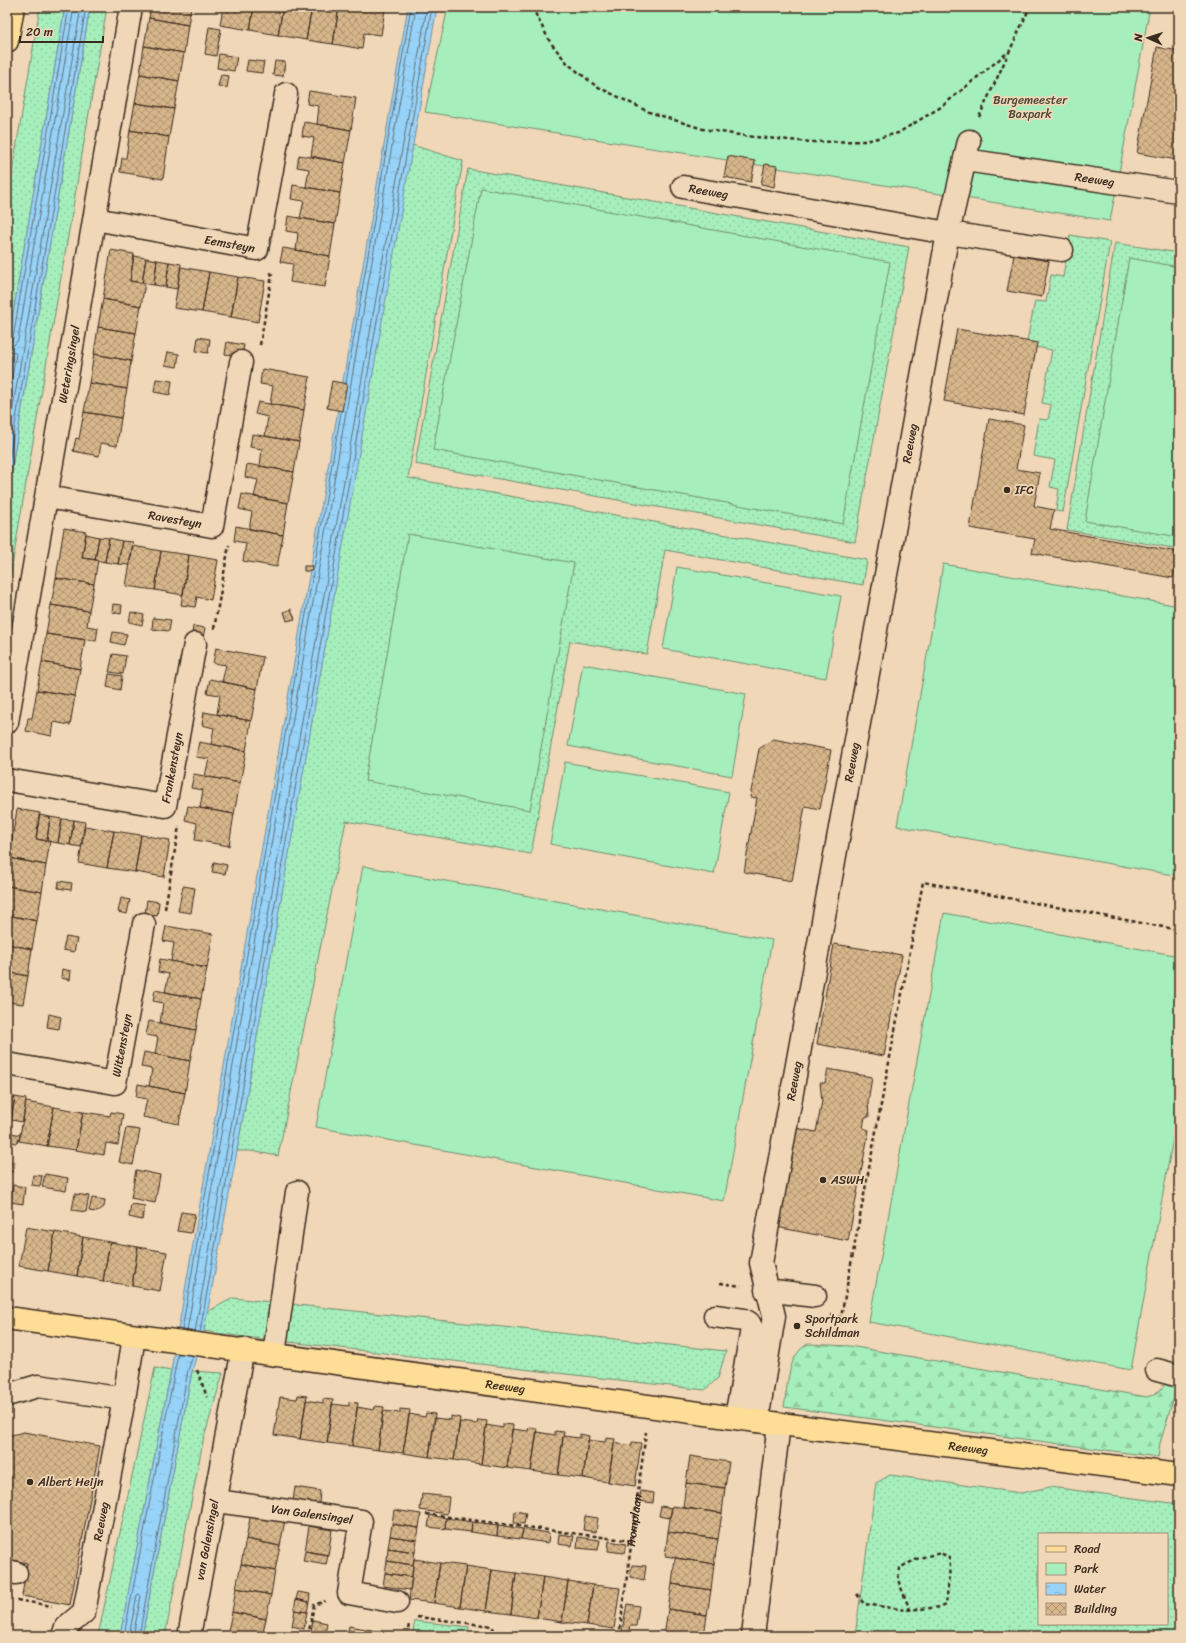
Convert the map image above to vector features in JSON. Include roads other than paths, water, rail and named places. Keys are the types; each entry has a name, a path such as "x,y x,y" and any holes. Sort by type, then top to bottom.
{"main road":[{"path":"7,41 13,7"},
{"name":"Reeweg","path":"7,1318 134,1337 243,1349 779,1424 1179,1475"}],"street":[{"name":"Weteringsingel","path":"7,722 131,7"},
{"name":"Eemsteyn","path":"95,219 257,249 286,94"},
{"name":"Reeweg","path":"747,1419 774,1316 766,1290 761,1263 769,1216 948,233 967,151 1178,192"},
{"name":"Reeweg","path":"683,187 948,233 1062,250"},
{"name":"Ravesteyn","path":"47,497 212,526 241,362"},
{"name":"Frankensteyn","path":"7,780 165,806 195,644"},
{"name":"Wittensteyn","path":"7,1064 115,1083 144,924"},
{"path":"274,1354 297,1192"},
{"path":"766,1290 815,1296"},
{"path":"715,1316 744,1320 749,1323 752,1329 747,1419"},
{"name":"Reeweg","path":"63,1636 66,1627 84,1612 124,1399 134,1337"},
{"name":"van Galensingel","path":"189,1636 216,1500 243,1349"},
{"path":"1157,1370 1179,1376"},
{"path":"7,1395 38,1386 124,1399"},
{"path":"753,1636 779,1424"},
{"name":"Van Galensingel","path":"216,1500 361,1521 349,1593 397,1602"}],"water":[{"path":"65,7 90,7 7,496 7,349"},
{"path":"408,7 437,7 237,1151 204,1331 192,1371 142,1636 120,1636 171,1371"}],"place":[{"name":"IFC","path":"1007,490"},
{"name":"ASWH","path":"823,1180"},
{"name":"Sportpark Schildman","path":"797,1326"},
{"name":"Albert Heijn","path":"30,1482"}],"park label":[{"name":"Burgemeester Baxpark","path":"1030,107"}]}
